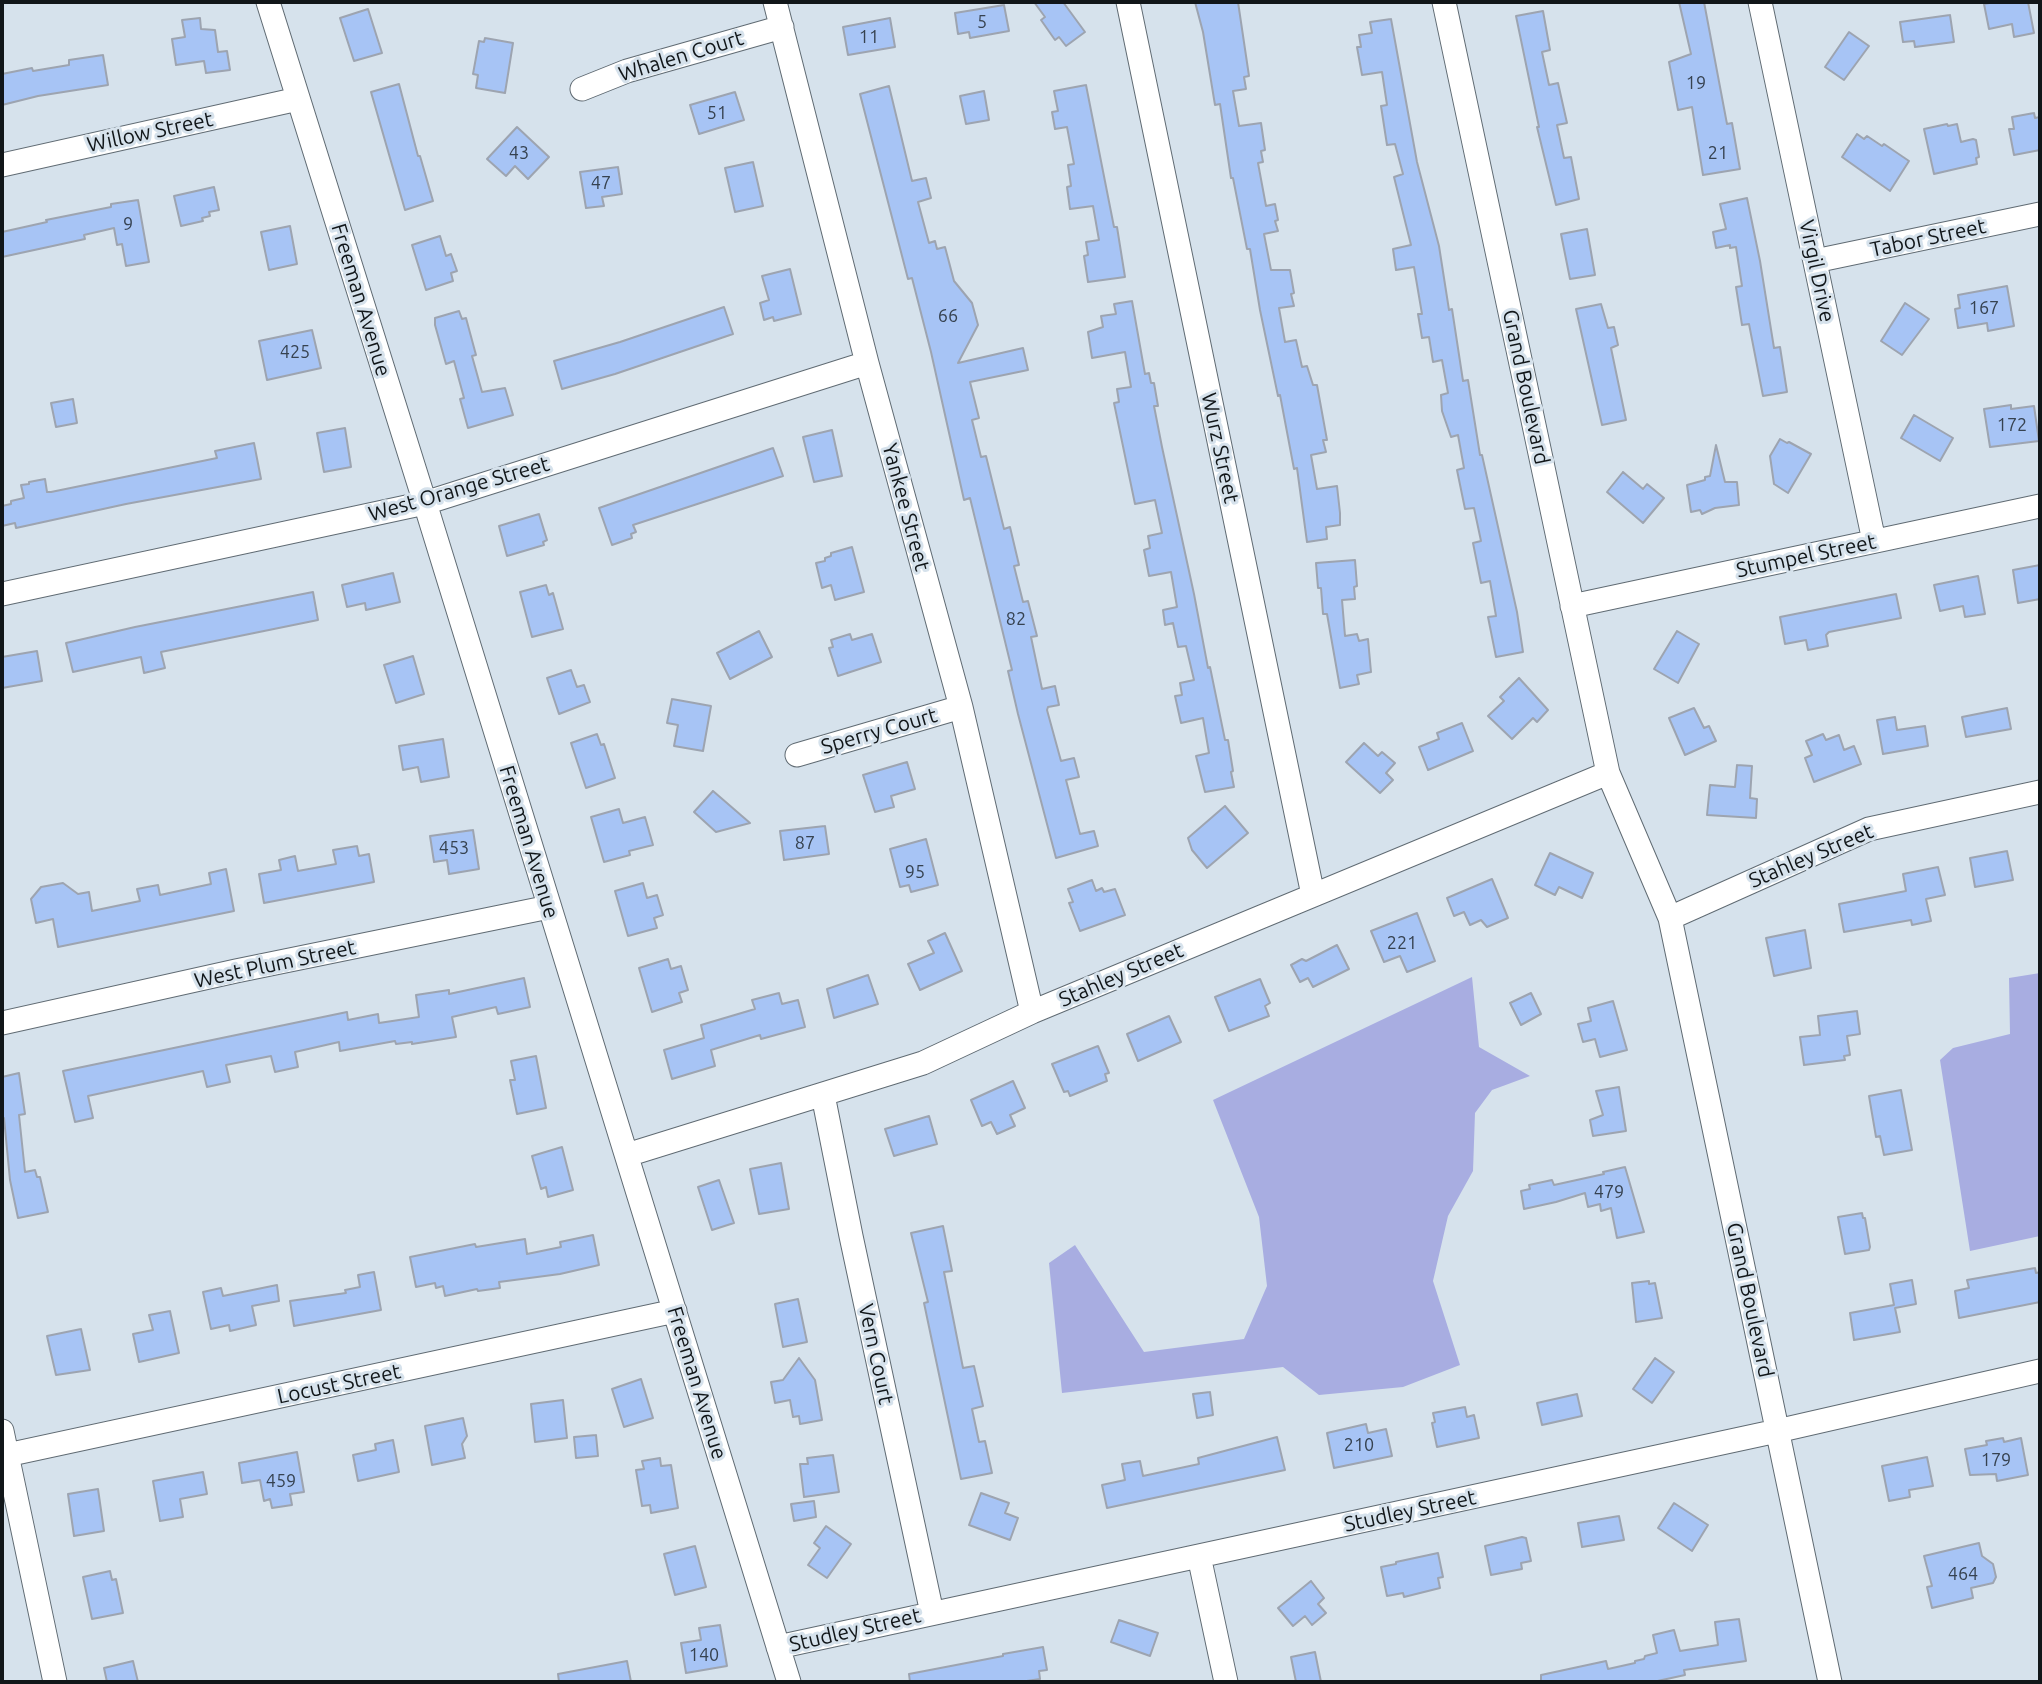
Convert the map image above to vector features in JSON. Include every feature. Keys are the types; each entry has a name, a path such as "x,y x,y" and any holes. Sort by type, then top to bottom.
{"street":[{"name":"Freeman Avenue","path":"268,2 789,1682"},
{"name":"Yankee Street","path":"775,2 867,363 961,707 1032,1012"},
{"name":"Wurz Street","path":"1128,2 1313,895"},
{"name":"Grand Boulevard","path":"1444,2 1608,773 1670,918 1830,1682"},
{"name":"Virgil Drive","path":"1760,2 1874,541"},
{"name":"Whalen Court","path":"582,89 626,71 782,27"},
{"name":"Willow Street","path":"2,165 298,99"},
{"name":"Tabor Street","path":"1815,261 2040,214"},
{"name":"West Orange Street","path":"2,594 425,503 867,363"},
{"name":"Stumpel Street","path":"1572,606 2040,506"},
{"name":"Sperry Court","path":"797,755 961,707"},
{"name":"Stahley Street","path":"627,1155 923,1063 1032,1012 1608,773"},
{"name":"Stahley Street","path":"1670,918 1868,828 2040,792"},
{"name":"West Plum Street","path":"2,1023 236,971 549,908"},
{"name":"Vern Court","path":"823,1095 853,1249 932,1613"},
{"name":"Locust Street","path":"4,1455 675,1311"},
{"name":"Studley Street","path":"778,1647 1777,1431 2040,1371"},
{"path":"2,1431 4,1455 55,1682"},
{"path":"1199,1556 1226,1682"}],"shaded area":[{"path":"2040,973 2040,1236 1970,1251 1940,1060 1953,1048 2010,1034 2009,978"},
{"path":"1472,977 1479,1047 1530,1076 1492,1090 1475,1113 1473,1171 1448,1216 1433,1281 1460,1365 1403,1387 1319,1395 1283,1367 1062,1393 1049,1263 1075,1245 1144,1352 1244,1339 1267,1286 1259,1217 1213,1100"}],"building":[{"path":"1034,2 1063,2 1085,32 1066,46 1059,37 1055,40 1041,20 1045,17"},
{"path":"1195,2 1238,2 1249,76 1244,77 1246,89 1233,91 1239,126 1261,123 1265,150 1261,151 1263,162 1258,163 1266,206 1275,204 1278,220 1275,221 1278,231 1264,234 1271,270 1290,270 1294,293 1291,294 1294,306 1279,308 1285,342 1296,340 1302,367 1307,366 1313,385 1317,385 1327,440 1323,440 1326,452 1311,455 1317,489 1337,486 1340,513 1340,525 1326,527 1327,539 1307,542 1297,468 1294,469 1280,395 1278,396 1250,249 1247,249 1231,178 1220,104 1215,105 1203,32"},
{"path":"1679,2 1704,2 1727,124 1732,123 1740,169 1703,175 1692,107 1678,110 1669,62 1691,54"},
{"path":"2028,2 2034,33 2014,37 2012,24 1989,29 1984,4"},
{"path":"1004,5 1009,31 970,38 969,32 958,34 955,13"},
{"path":"368,9 382,53 354,61 340,18"},
{"path":"1543,11 1550,50 1542,52 1549,85 1558,83 1567,123 1557,125 1564,158 1571,157 1579,199 1556,205 1537,127 1516,16"},
{"path":"1950,15 1954,42 1915,47 1914,41 1903,42 1900,22"},
{"path":"200,18 201,29 215,30 218,52 227,51 230,70 206,73 204,61 176,65 172,39 185,37 182,20"},
{"path":"890,18 895,47 848,55 843,27"},
{"path":"1391,19 1417,162 1439,246 1463,381 1468,380 1480,455 1517,612 1523,652 1496,657 1488,617 1496,616 1490,581 1481,583 1473,543 1481,541 1474,508 1465,509 1457,470 1464,468 1458,435 1451,437 1442,411 1441,395 1448,393 1442,360 1433,362 1429,337 1422,338 1418,314 1422,314 1414,267 1396,270 1393,249 1411,245 1394,177 1403,174 1395,144 1387,145 1381,106 1387,105 1382,72 1362,75 1357,47 1361,47 1359,35 1372,33 1370,22"},
{"path":"1849,32 1869,46 1844,80 1825,67"},
{"path":"485,38 513,43 505,93 476,88 478,75 473,74 479,41 484,42"},
{"path":"103,55 108,85 38,96 2,105 2,74 69,65 69,60"},
{"path":"399,84 433,201 405,210 371,92"},
{"path":"1086,85 1114,227 1117,227 1125,277 1088,282 1084,256 1088,255 1086,242 1099,240 1093,206 1070,209 1068,165 1074,164 1067,127 1055,129 1052,112 1058,111 1054,91"},
{"path":"889,86 912,181 926,178 931,198 918,202 929,243 935,241 937,249 945,247 954,281 972,303 978,325 958,363 1023,348 1028,370 970,382 979,418 972,420 981,457 986,456 1004,529 1010,527 1019,565 1014,566 1023,602 1028,601 1037,636 1031,637 1042,689 1055,686 1059,705 1048,707 1047,710 1061,761 1074,758 1079,777 1066,780 1080,834 1094,831 1098,846 1056,858 1018,714 1008,671 1012,670 970,498 964,500 931,352 912,278 908,279 860,94"},
{"path":"984,91 989,120 966,124 960,96"},
{"path":"735,92 744,120 699,134 690,105"},
{"path":"2034,113 2035,118 2040,117 2040,150 2014,155 2009,129 2014,129 2012,117"},
{"path":"1957,124 1961,142 1976,140 1979,157 1976,158 1977,164 1934,174 1924,129"},
{"path":"517,127 549,157 528,179 515,166 506,176 487,159"},
{"path":"1857,134 1864,139 1867,136 1882,146 1884,144 1909,161 1890,191 1842,157"},
{"path":"753,162 763,206 735,212 725,168"},
{"path":"618,167 622,194 602,197 604,206 586,208 580,172"},
{"path":"214,187 219,210 209,212 210,216 202,218 203,221 181,226 174,196"},
{"path":"1747,198 1774,348 1780,347 1787,392 1763,396 1749,324 1742,325 1736,287 1742,286 1736,247 1730,248 1730,245 1716,248 1713,232 1726,229 1720,204"},
{"path":"138,200 149,262 126,266 122,244 117,245 114,228 84,235 85,239 2,257 2,232 111,207 111,204"},
{"path":"290,226 297,264 269,270 261,232"},
{"path":"1587,229 1595,275 1570,279 1561,234"},
{"path":"440,236 446,256 451,254 457,271 451,273 453,281 426,290 412,245"},
{"path":"790,269 801,314 774,321 773,317 764,320 760,303 769,300 762,276"},
{"path":"2007,286 2014,326 1988,331 1987,323 1958,328 1955,309 1960,308 1958,295"},
{"path":"1132,301 1145,374 1149,373 1151,383 1154,383 1158,406 1154,406 1162,447 1208,668 1210,667 1225,740 1228,740 1234,787 1205,792 1196,756 1209,753 1203,718 1181,723 1175,696 1182,695 1180,683 1194,680 1186,646 1178,647 1173,623 1165,625 1163,610 1177,607 1171,572 1149,576 1144,550 1150,548 1148,536 1162,533 1155,500 1135,504 1114,403 1119,402 1117,389 1131,387 1125,352 1092,358 1088,332 1103,327 1101,316 1116,314 1114,304"},
{"path":"1905,303 1929,319 1902,355 1881,341"},
{"path":"1601,304 1608,328 1614,327 1618,345 1611,348 1626,420 1602,425 1576,309"},
{"path":"724,307 733,334 562,389 554,361"},
{"path":"459,311 462,319 466,318 476,355 472,356 482,392 505,388 513,415 468,428 460,399 464,398 454,361 446,364 435,325 435,318"},
{"path":"312,330 321,368 267,380 259,341"},
{"path":"73,399 77,423 56,427 51,403"},
{"path":"2011,405 2011,409 2034,406 2039,441 1990,447 1984,409"},
{"path":"1914,415 1953,438 1940,461 1901,438"},
{"path":"345,428 351,467 324,472 317,433"},
{"path":"832,430 842,476 814,482 803,437"},
{"path":"1780,439 1811,454 1788,493 1774,484 1770,456"},
{"path":"254,443 261,479 16,528 15,523 2,526 2,506 24,498 21,485 29,482 45,479 47,492 51,492 217,458 215,451"},
{"path":"1716,445 1725,482 1737,482 1739,505 1715,508 1702,514 1700,510 1691,512 1687,485 1710,476"},
{"path":"773,448 783,476 633,525 636,532 631,534 632,538 612,545 599,508"},
{"path":"1623,472 1643,489 1647,484 1664,498 1643,523 1607,492"},
{"path":"539,514 547,540 543,542 544,545 507,556 499,526"},
{"path":"852,547 864,592 835,600 831,585 822,588 816,563 825,561 831,553"},
{"path":"1355,560 1355,599 1342,600 1345,636 1357,634 1359,641 1368,639 1371,672 1357,675 1359,684 1340,688 1327,614 1323,614 1321,588 1318,588 1316,563"},
{"path":"2040,565 2040,599 2018,603 2013,570"},
{"path":"393,573 400,602 366,610 365,603 347,607 342,585"},
{"path":"1978,576 1985,614 1965,617 1963,606 1940,611 1934,585"},
{"path":"546,585 549,595 553,593 563,629 532,637 520,592"},
{"path":"313,592 318,620 161,652 165,668 144,673 141,657 73,672 66,643"},
{"path":"1896,594 1901,618 1829,632 1826,635 1828,646 1808,650 1806,640 1785,644 1780,617"},
{"path":"759,631 772,657 730,679 717,653"},
{"path":"1677,631 1699,644 1678,683 1654,669"},
{"path":"850,634 852,640 872,634 881,662 838,676 829,648 833,647 831,640"},
{"path":"37,651 42,681 2,688 2,657"},
{"path":"413,656 424,694 396,703 384,665"},
{"path":"571,670 577,687 584,685 590,702 559,714 547,678"},
{"path":"1519,678 1548,710 1537,722 1533,718 1512,739 1488,716 1504,701 1500,697"},
{"path":"672,699 711,706 703,751 674,746 678,725 667,723"},
{"path":"1694,708 1704,728 1709,726 1716,741 1685,755 1669,718"},
{"path":"2007,708 2011,729 1966,737 1962,717"},
{"path":"1895,717 1897,730 1925,726 1928,746 1883,754 1877,720"},
{"path":"1462,723 1473,751 1428,770 1419,747 1439,739 1437,733"},
{"path":"597,734 601,745 604,744 615,778 586,788 571,743"},
{"path":"1823,734 1826,740 1839,735 1844,750 1854,746 1861,764 1814,782 1805,758 1812,755 1806,741"},
{"path":"443,739 449,777 421,782 418,767 403,770 399,746"},
{"path":"1364,743 1378,756 1382,752 1395,763 1386,773 1393,780 1380,793 1346,762"},
{"path":"907,762 915,789 891,796 894,807 875,812 863,775"},
{"path":"1737,765 1752,766 1750,798 1757,799 1756,818 1707,815 1710,785 1735,787"},
{"path":"713,791 750,823 716,832 694,812"},
{"path":"1225,806 1248,833 1207,868 1192,850 1188,838"},
{"path":"619,809 623,823 645,817 653,845 629,851 630,855 604,862 591,817"},
{"path":"825,826 829,854 784,860 780,831"},
{"path":"473,830 479,869 449,874 447,860 434,862 430,836"},
{"path":"926,839 938,885 911,892 909,885 900,887 890,849"},
{"path":"357,846 359,856 369,854 374,882 264,903 259,874 281,870 279,860 295,856 298,871 336,864 333,850"},
{"path":"2007,851 2013,880 1975,887 1970,858"},
{"path":"1550,853 1593,873 1582,898 1559,887 1555,895 1535,885"},
{"path":"1938,867 1945,895 1926,899 1931,921 1912,925 1911,920 1844,932 1839,904 1906,891 1903,874"},
{"path":"226,869 234,911 58,947 53,919 36,923 31,899 41,887 63,883 78,894 89,892 92,911 140,901 137,889 158,885 160,895 211,884 209,873"},
{"path":"1492,879 1508,918 1487,927 1481,920 1470,925 1464,912 1454,916 1447,898"},
{"path":"1092,880 1096,891 1102,888 1104,892 1115,889 1125,915 1080,931 1069,903 1073,902 1068,889"},
{"path":"643,883 647,898 657,895 663,915 654,918 657,928 628,936 615,891"},
{"path":"1417,913 1435,961 1407,972 1400,956 1384,962 1371,931"},
{"path":"1805,930 1811,968 1774,976 1766,938"},
{"path":"945,933 962,971 920,990 908,964 934,953 928,941"},
{"path":"1337,945 1349,969 1313,987 1308,978 1300,982 1291,965 1302,959 1306,961"},
{"path":"668,959 671,969 681,966 688,990 679,993 682,1002 652,1012 639,968"},
{"path":"868,975 878,1004 834,1018 827,989"},
{"path":"524,978 530,1007 498,1014 496,1007 452,1017 456,1037 412,1044 396,1044 395,1041 340,1051 339,1042 295,1052 298,1067 275,1072 271,1056 226,1065 230,1082 207,1087 203,1071 88,1096 93,1118 75,1122 63,1071 347,1012 348,1020 378,1014 379,1023 419,1017 416,995 449,990 449,994"},
{"path":"1260,979 1270,1003 1265,1006 1269,1016 1229,1031 1215,997"},
{"path":"779,993 782,1004 798,1000 805,1027 761,1039 760,1035 711,1050 715,1066 672,1079 664,1050 704,1038 701,1025 755,1009 752,1000"},
{"path":"1531,993 1541,1014 1521,1025 1510,1003"},
{"path":"1613,1001 1627,1050 1600,1057 1595,1039 1583,1042 1578,1024 1591,1021 1588,1008"},
{"path":"1857,1011 1860,1034 1847,1036 1850,1055 1844,1056 1845,1060 1804,1065 1800,1037 1820,1035 1818,1016"},
{"path":"1169,1016 1181,1042 1138,1061 1127,1034"},
{"path":"1098,1046 1109,1073 1105,1074 1107,1081 1070,1096 1068,1091 1064,1092 1052,1064"},
{"path":"536,1056 546,1108 517,1114 510,1080 515,1080 511,1061"},
{"path":"19,1073 25,1114 19,1115 25,1172 35,1170 37,1177 40,1177 48,1212 18,1218 2,1118 2,1077"},
{"path":"1013,1081 1025,1108 1010,1115 1015,1126 997,1134 991,1122 982,1126 971,1100"},
{"path":"1619,1087 1626,1131 1593,1136 1590,1120 1603,1115 1596,1091"},
{"path":"1901,1090 1912,1150 1884,1155 1880,1136 1876,1137 1869,1096"},
{"path":"929,1116 937,1144 894,1156 885,1129"},
{"path":"562,1147 573,1190 548,1197 546,1187 541,1189 532,1156"},
{"path":"781,1163 789,1209 759,1214 750,1169"},
{"path":"1625,1167 1644,1232 1617,1238 1611,1208 1601,1211 1600,1204 1588,1207 1585,1193 1524,1209 1521,1191 1530,1189 1529,1185 1552,1180 1554,1185"},
{"path":"719,1180 734,1223 712,1230 698,1187"},
{"path":"1862,1213 1869,1250 1845,1254 1838,1217"},
{"path":"943,1226 952,1271 944,1272 963,1368 974,1366 983,1406 972,1409 979,1442 985,1441 992,1473 961,1479 924,1303 928,1302 911,1233"},
{"path":"593,1235 599,1265 560,1274 499,1282 500,1288 477,1289 445,1296 443,1286 436,1288 435,1283 416,1287 410,1257 475,1244 476,1247 525,1239 527,1254 561,1247 560,1242"},
{"path":"2035,1268 2036,1273 2040,1272 2040,1302 1959,1318 1955,1291 1969,1288 1967,1280"},
{"path":"374,1272 381,1310 294,1326 290,1301 346,1293 345,1290 360,1287 358,1275"},
{"path":"1912,1280 1916,1304 1895,1308 1900,1332 1854,1340 1850,1313 1894,1305 1890,1284"},
{"path":"1649,1281 1649,1284 1655,1283 1662,1318 1636,1322 1632,1283"},
{"path":"277,1285 279,1301 252,1306 256,1325 230,1331 229,1325 211,1329 203,1292 221,1288 223,1296"},
{"path":"798,1299 807,1342 783,1347 775,1304"},
{"path":"170,1311 179,1353 139,1362 133,1334 153,1330 149,1315"},
{"path":"81,1329 90,1370 56,1375 47,1336"},
{"path":"799,1358 815,1380 822,1420 800,1424 799,1416 793,1417 790,1400 775,1403 771,1382 783,1380"},
{"path":"1655,1358 1674,1372 1652,1403 1633,1389"},
{"path":"641,1379 653,1418 624,1427 612,1389"},
{"path":"1210,1392 1213,1415 1197,1418 1193,1394"},
{"path":"1577,1394 1582,1416 1542,1425 1537,1403"},
{"path":"563,1400 567,1438 535,1442 531,1404"},
{"path":"1465,1407 1467,1417 1474,1415 1479,1438 1437,1447 1432,1423 1435,1422 1433,1413"},
{"path":"463,1418 467,1436 462,1444 465,1458 432,1465 425,1426"},
{"path":"1366,1424 1368,1433 1386,1429 1392,1456 1334,1468 1327,1433"},
{"path":"596,1435 598,1456 576,1458 574,1437"},
{"path":"1277,1437 1285,1470 1107,1508 1102,1485 1125,1480 1122,1464 1140,1461 1143,1476 1199,1464 1198,1458"},
{"path":"2003,1438 2004,1442 2021,1438 2028,1475 1997,1481 1996,1474 1970,1475 1965,1449 1987,1445 1986,1441"},
{"path":"393,1440 399,1472 358,1481 353,1455 376,1450 375,1444"},
{"path":"297,1452 304,1492 290,1494 292,1505 272,1508 270,1499 264,1501 260,1480 242,1483 239,1463"},
{"path":"833,1455 839,1492 804,1497 800,1464 808,1464 807,1458"},
{"path":"1927,1457 1933,1486 1909,1490 1910,1497 1889,1501 1882,1466"},
{"path":"660,1458 661,1466 671,1465 678,1508 651,1513 650,1505 642,1506 636,1470 644,1469 642,1461"},
{"path":"203,1472 207,1494 180,1499 183,1517 160,1521 153,1481"},
{"path":"98,1489 104,1531 74,1536 68,1494"},
{"path":"981,1493 1009,1503 1005,1513 1018,1518 1010,1540 969,1525"},
{"path":"814,1501 816,1517 794,1521 791,1504"},
{"path":"1674,1503 1708,1525 1692,1551 1658,1528"},
{"path":"1619,1516 1624,1540 1582,1547 1578,1523"},
{"path":"826,1526 851,1544 827,1578 808,1565 820,1548 814,1543"},
{"path":"1526,1538 1531,1561 1521,1563 1522,1569 1491,1575 1485,1546"},
{"path":"1979,1543 1982,1556 1993,1564 1996,1577 1993,1583 1971,1588 1973,1598 1932,1608 1927,1587 1932,1586 1924,1556"},
{"path":"695,1546 706,1587 675,1595 664,1554"},
{"path":"1438,1553 1443,1577 1438,1578 1440,1588 1404,1597 1403,1593 1387,1596 1381,1567"},
{"path":"110,1571 112,1580 116,1579 123,1613 92,1619 83,1577"},
{"path":"1311,1581 1324,1598 1318,1604 1326,1613 1312,1625 1305,1616 1293,1626 1278,1608"},
{"path":"1739,1619 1746,1661 1684,1670 1685,1675 1653,1682 1541,1682 1541,1675 1606,1661 1608,1669 1635,1663 1645,1656 1657,1653 1653,1635 1674,1630 1680,1651 1718,1645 1715,1622"},
{"path":"1119,1620 1158,1633 1150,1656 1111,1642"},
{"path":"720,1625 727,1666 686,1673 681,1643 701,1640 699,1628"},
{"path":"1043,1647 1047,1670 1039,1671 1040,1679 1020,1682 910,1682 909,1674"},
{"path":"1315,1652 1321,1682 1296,1682 1291,1657"},
{"path":"133,1661 138,1682 107,1682 104,1668"},
{"path":"627,1661 631,1682 559,1682 558,1674"}]}
